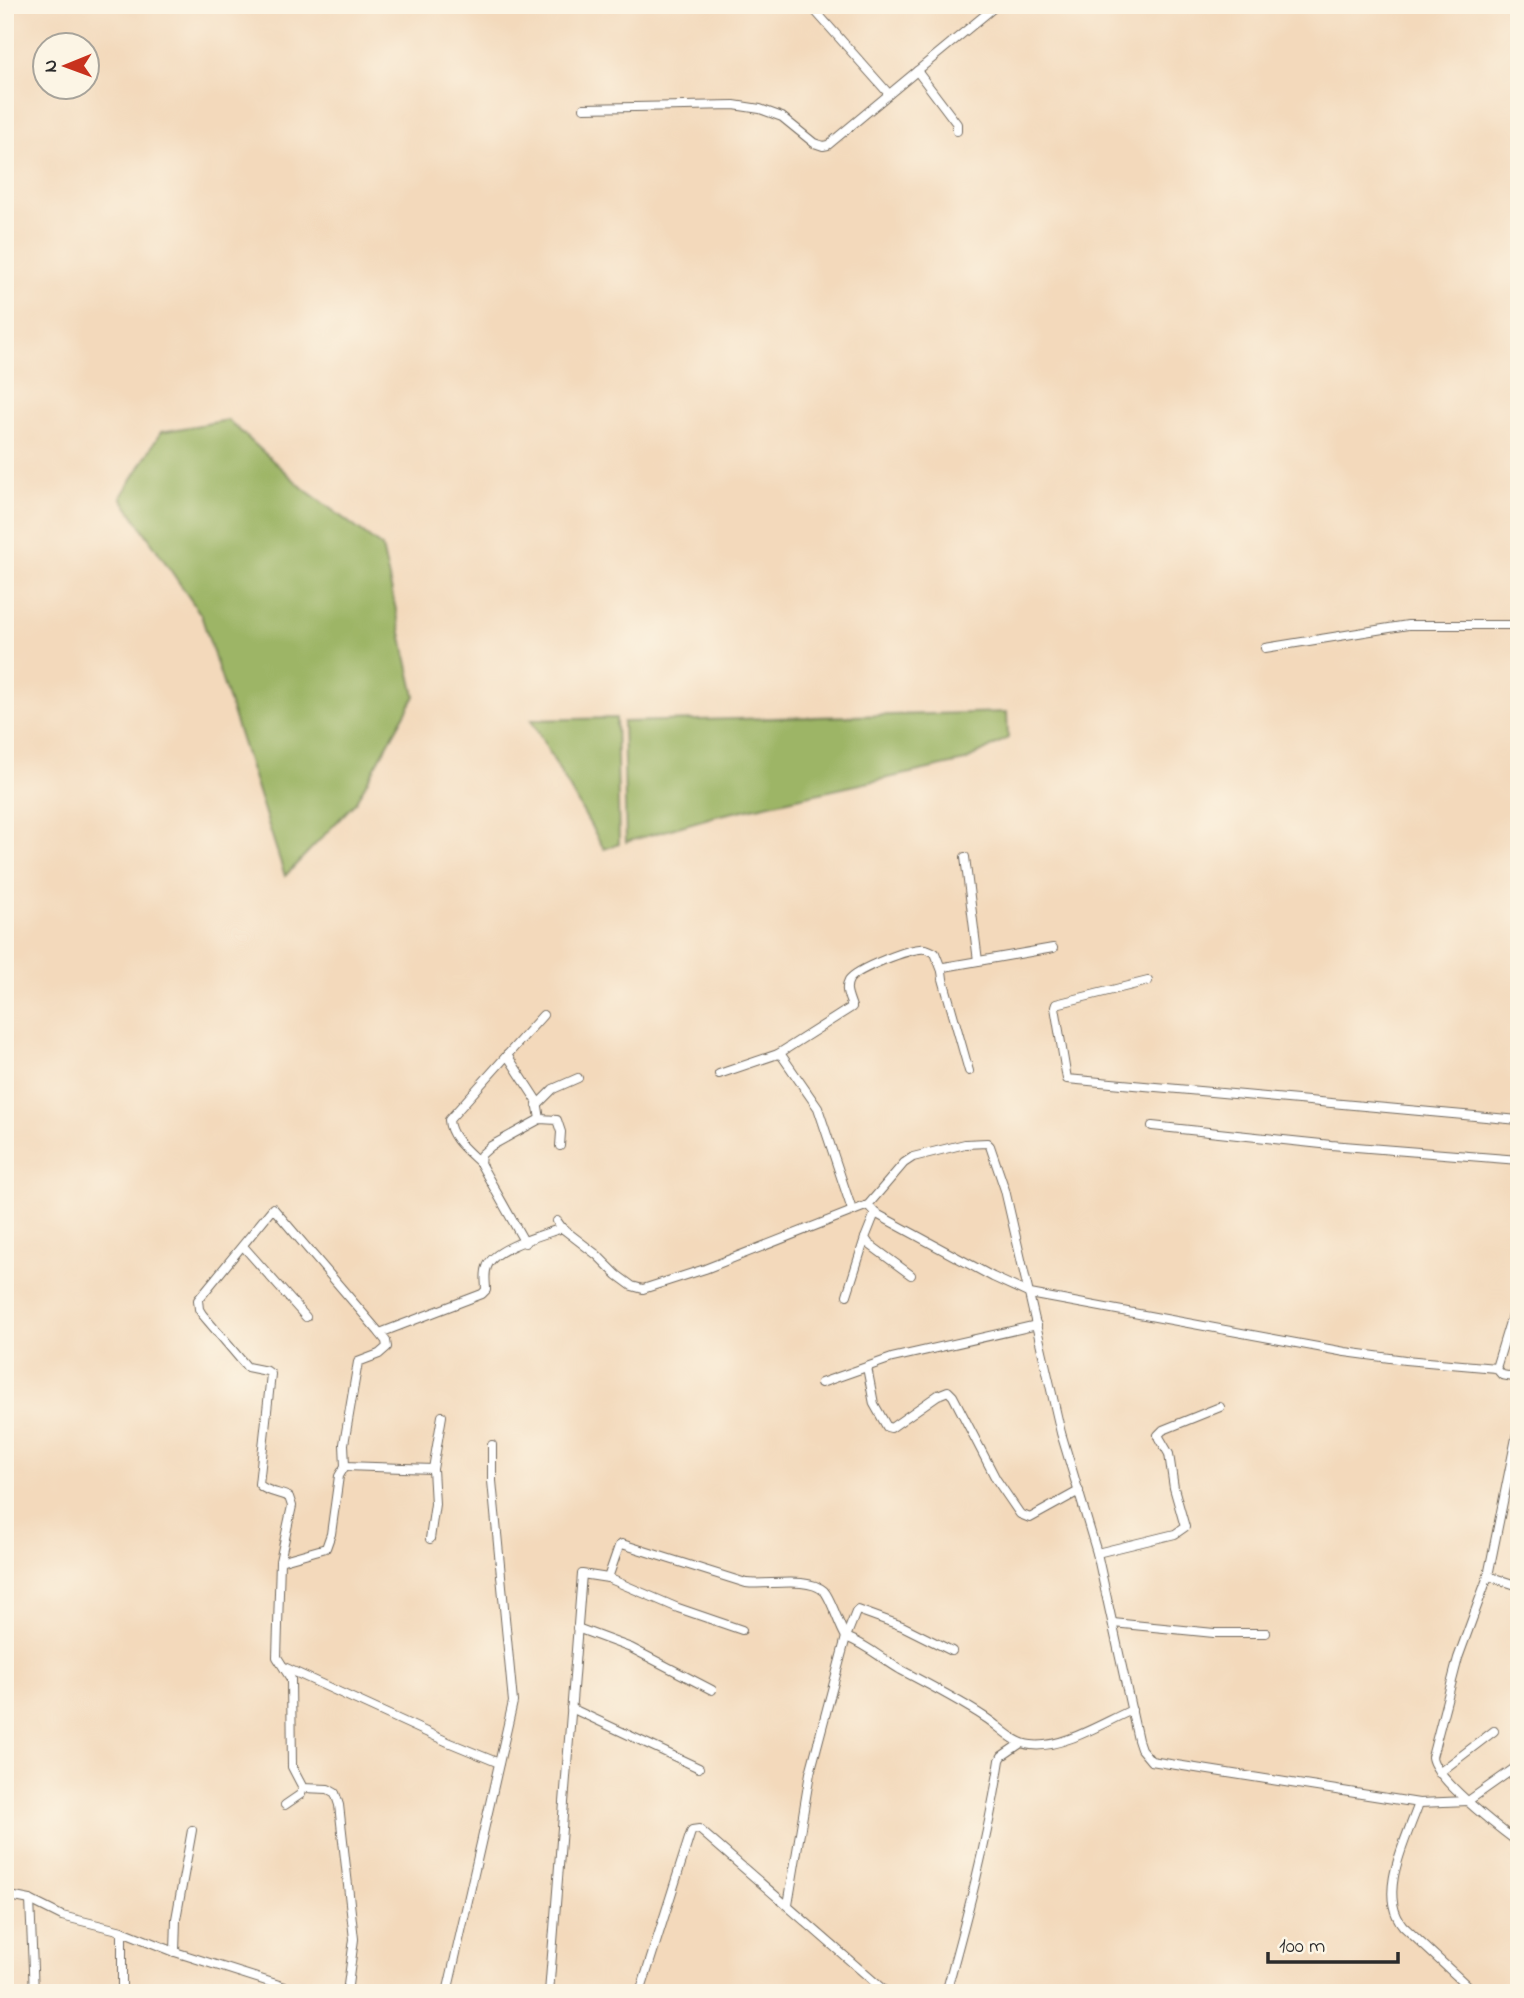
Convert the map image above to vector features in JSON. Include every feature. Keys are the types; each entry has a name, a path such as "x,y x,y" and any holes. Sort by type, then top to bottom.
{"street":[{"path":"810,5 889,94"},
{"path":"584,108 734,105 760,109 782,117 814,143 828,145 997,5"},
{"path":"917,71 957,124 957,131"},
{"path":"1265,648 1408,625 1519,625"},
{"path":"965,857 978,961"},
{"path":"719,1074 778,1054 852,1007 846,990 850,978 859,971 912,950 926,948 935,953 942,971 969,1071"},
{"path":"942,971 944,967 1053,948"},
{"path":"1148,981 1056,1004 1067,1079 1519,1120"},
{"path":"525,1243 480,1163 456,1138 449,1120 544,1015"},
{"path":"778,1054 818,1108 852,1210"},
{"path":"507,1055 537,1105 540,1119"},
{"path":"537,1105 553,1089 578,1078"},
{"path":"480,1163 481,1155 491,1146 540,1119 556,1120 560,1124 560,1146"},
{"path":"1152,1126 1519,1160"},
{"path":"380,1333 482,1294 486,1290 487,1265 493,1257 560,1224 617,1275 632,1286 643,1289 705,1269 868,1205 904,1163 913,1157 965,1144 987,1143 1005,1190 1061,1433 1097,1553 1141,1749 1151,1761 1419,1803 1468,1801 1519,1765"},
{"path":"868,1205 875,1213 1030,1294 1345,1352 1496,1368 1502,1375 1519,1378"},
{"path":"280,1561 326,1548 331,1534 339,1476 345,1466 344,1444 358,1362 379,1354 387,1347 380,1333 273,1208 198,1300 199,1309 247,1367 271,1374 259,1484 262,1488 289,1497 292,1506 280,1561 277,1657 290,1679 292,1688 292,1767 303,1788 301,1794 285,1805"},
{"path":"847,1295 875,1213"},
{"path":"865,1237 869,1244 911,1275"},
{"path":"243,1246 306,1317"},
{"path":"1496,1368 1519,1292"},
{"path":"821,1383 892,1358 1037,1325"},
{"path":"867,1367 874,1404 887,1427 891,1428 948,1391 996,1479 1025,1518 1030,1518 1079,1491"},
{"path":"1097,1553 1182,1531 1185,1527 1184,1517 1174,1488 1169,1454 1157,1435 1163,1430 1220,1407"},
{"path":"430,1539 435,1504 433,1469 442,1416"},
{"path":"1519,1423 1488,1576 1458,1658 1433,1752 1433,1765 1439,1773 1519,1843"},
{"path":"447,1993 513,1702 494,1505 492,1445"},
{"path":"345,1466 433,1469"},
{"path":"608,1578 622,1544 746,1583 791,1583 818,1587 826,1593 846,1637 863,1643 901,1670 917,1676 1021,1743 1033,1746 1057,1743 1132,1710"},
{"path":"550,1993 582,1573 608,1578 678,1608 742,1630"},
{"path":"1488,1576 1519,1587"},
{"path":"788,1905 810,1773 846,1637 859,1610 902,1626 952,1651"},
{"path":"1113,1623 1214,1633 1266,1633"},
{"path":"578,1628 631,1648 712,1690"},
{"path":"283,1666 499,1763"},
{"path":"571,1708 699,1768"},
{"path":"1439,1773 1494,1731"},
{"path":"946,1993 977,1879 993,1808 1000,1760 1021,1743"},
{"path":"303,1788 328,1789 335,1793 339,1805 354,1938 347,1993"},
{"path":"1419,1803 1395,1868 1392,1909 1403,1926 1475,1993"},
{"path":"640,1993 692,1830 699,1829 788,1905 878,1988 887,1993"},
{"path":"175,1952 176,1919 192,1830"},
{"path":"5,1895 30,1900 62,1916 122,1931 175,1952 304,1993"},
{"path":"30,1900 34,1993"},
{"path":"122,1931 122,1993"}],"green space":[{"path":"228,420 304,489 382,547 415,696 355,803 285,876 201,615 121,497 161,432"},
{"path":"1007,712 1008,738 965,761 716,816 626,842 623,722"},
{"path":"616,718 619,844 604,849 531,720"}]}
